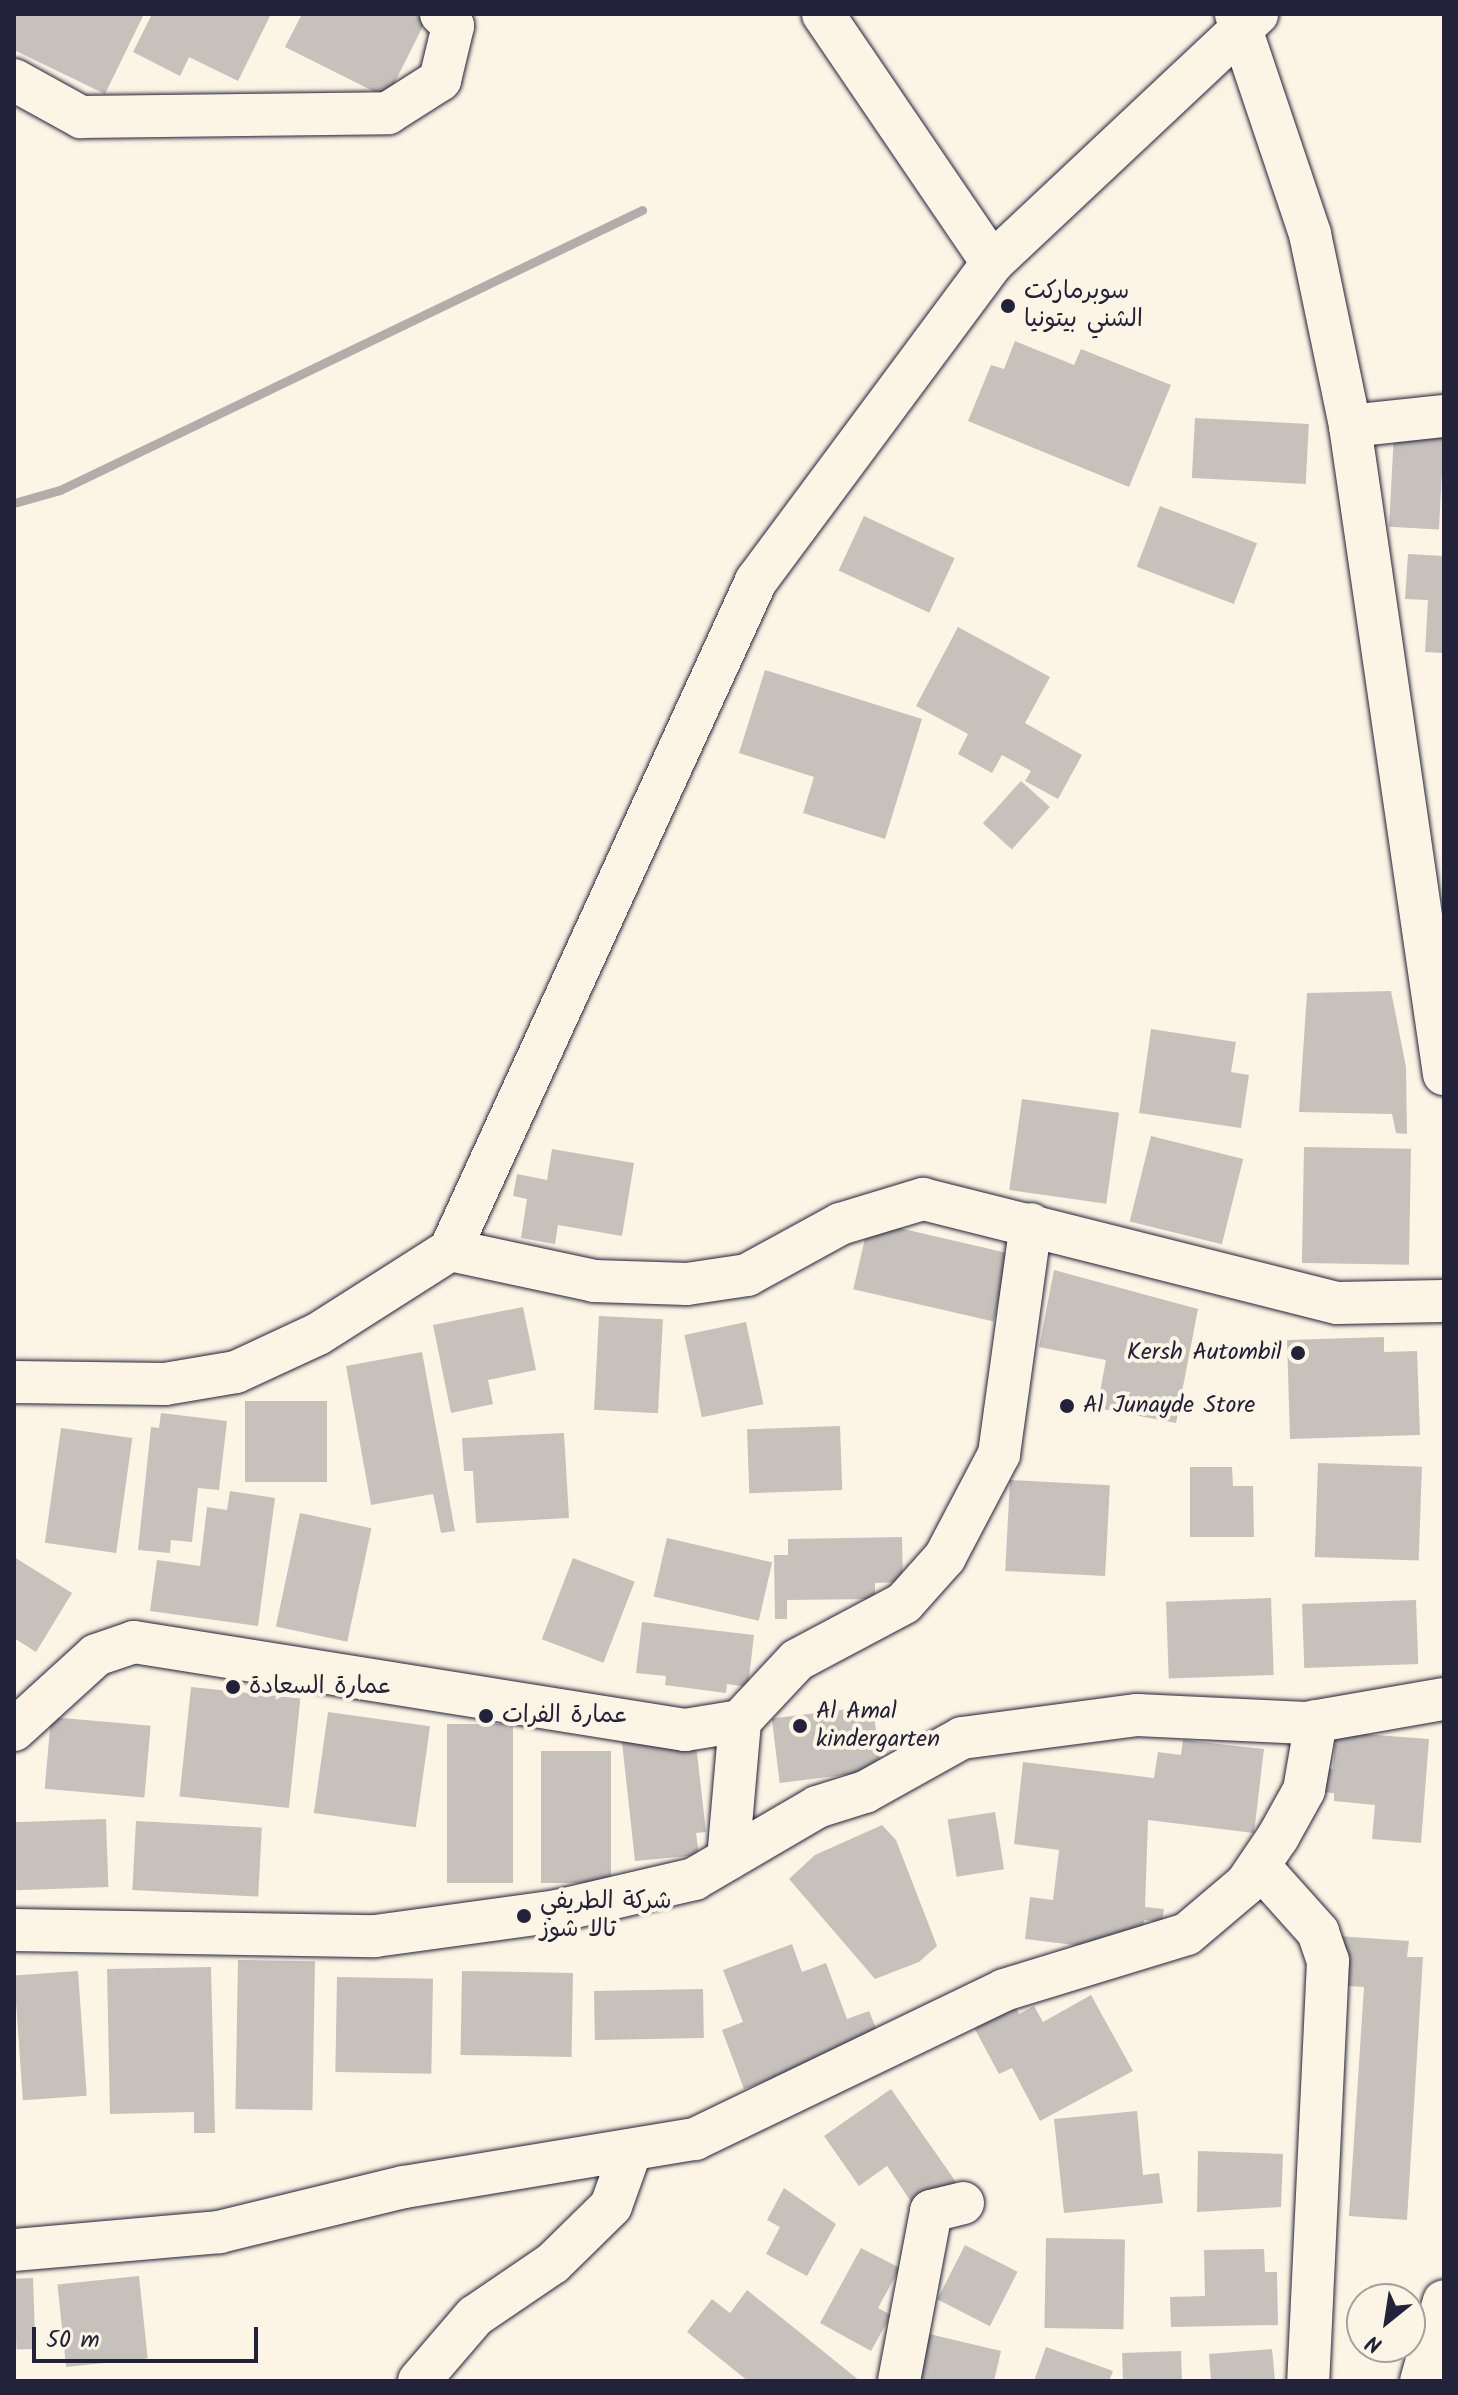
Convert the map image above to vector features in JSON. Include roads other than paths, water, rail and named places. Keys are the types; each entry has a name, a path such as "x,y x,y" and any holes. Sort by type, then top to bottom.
{"street":[{"path":"14,80 81,117 388,113 440,80 453,26 441,14"},
{"path":"823,14 992,263"},
{"path":"14,1382 165,1384 236,1372 318,1334 450,1250 756,581 992,263 1245,17 1310,234 1350,426 1444,1074"},
{"path":"1350,426 1444,416"},
{"path":"450,1250 594,1281 687,1284 747,1275 840,1224 923,1199 1337,1303 1444,1301"},
{"path":"14,1730 96,1655 134,1642 685,1730 740,1721 797,1660 904,1603 945,1557 999,1454 1031,1224"},
{"path":"14,1930 375,1936 557,1911 694,1879 817,1807 865,1792 962,1738 1137,1715 1316,1721 1444,1699"},
{"path":"728,1859 740,1721"},
{"path":"14,2250 219,2232 404,2187 630,2153 695,2139 762,2111 1004,1990 1187,1934 1259,1866 1304,1790 1316,1721"},
{"path":"1259,1866 1318,1932 1328,1961 1308,2381"},
{"path":"419,2381 475,2316 553,2263 611,2206 630,2153"},
{"path":"899,2381 931,2211 963,2203"},
{"path":"1421,2381 1444,2301"}],"waterway":[{"path":"14,503 60,490 642,210"}],"place":[{"name":"سوبرماركت الشني بيتونيا","path":"1008,306"},
{"name":"Kersh Autombil","path":"1298,1353"},
{"name":"Al Junayde Store","path":"1067,1406"},
{"name":"عمارة السعادة","path":"233,1687"},
{"name":"عمارة الفرات","path":"486,1716"},
{"name":"Al Amal kindergarten","path":"800,1726"},
{"name":"شركة الطريفي تالا شوز","path":"524,1916"}]}
